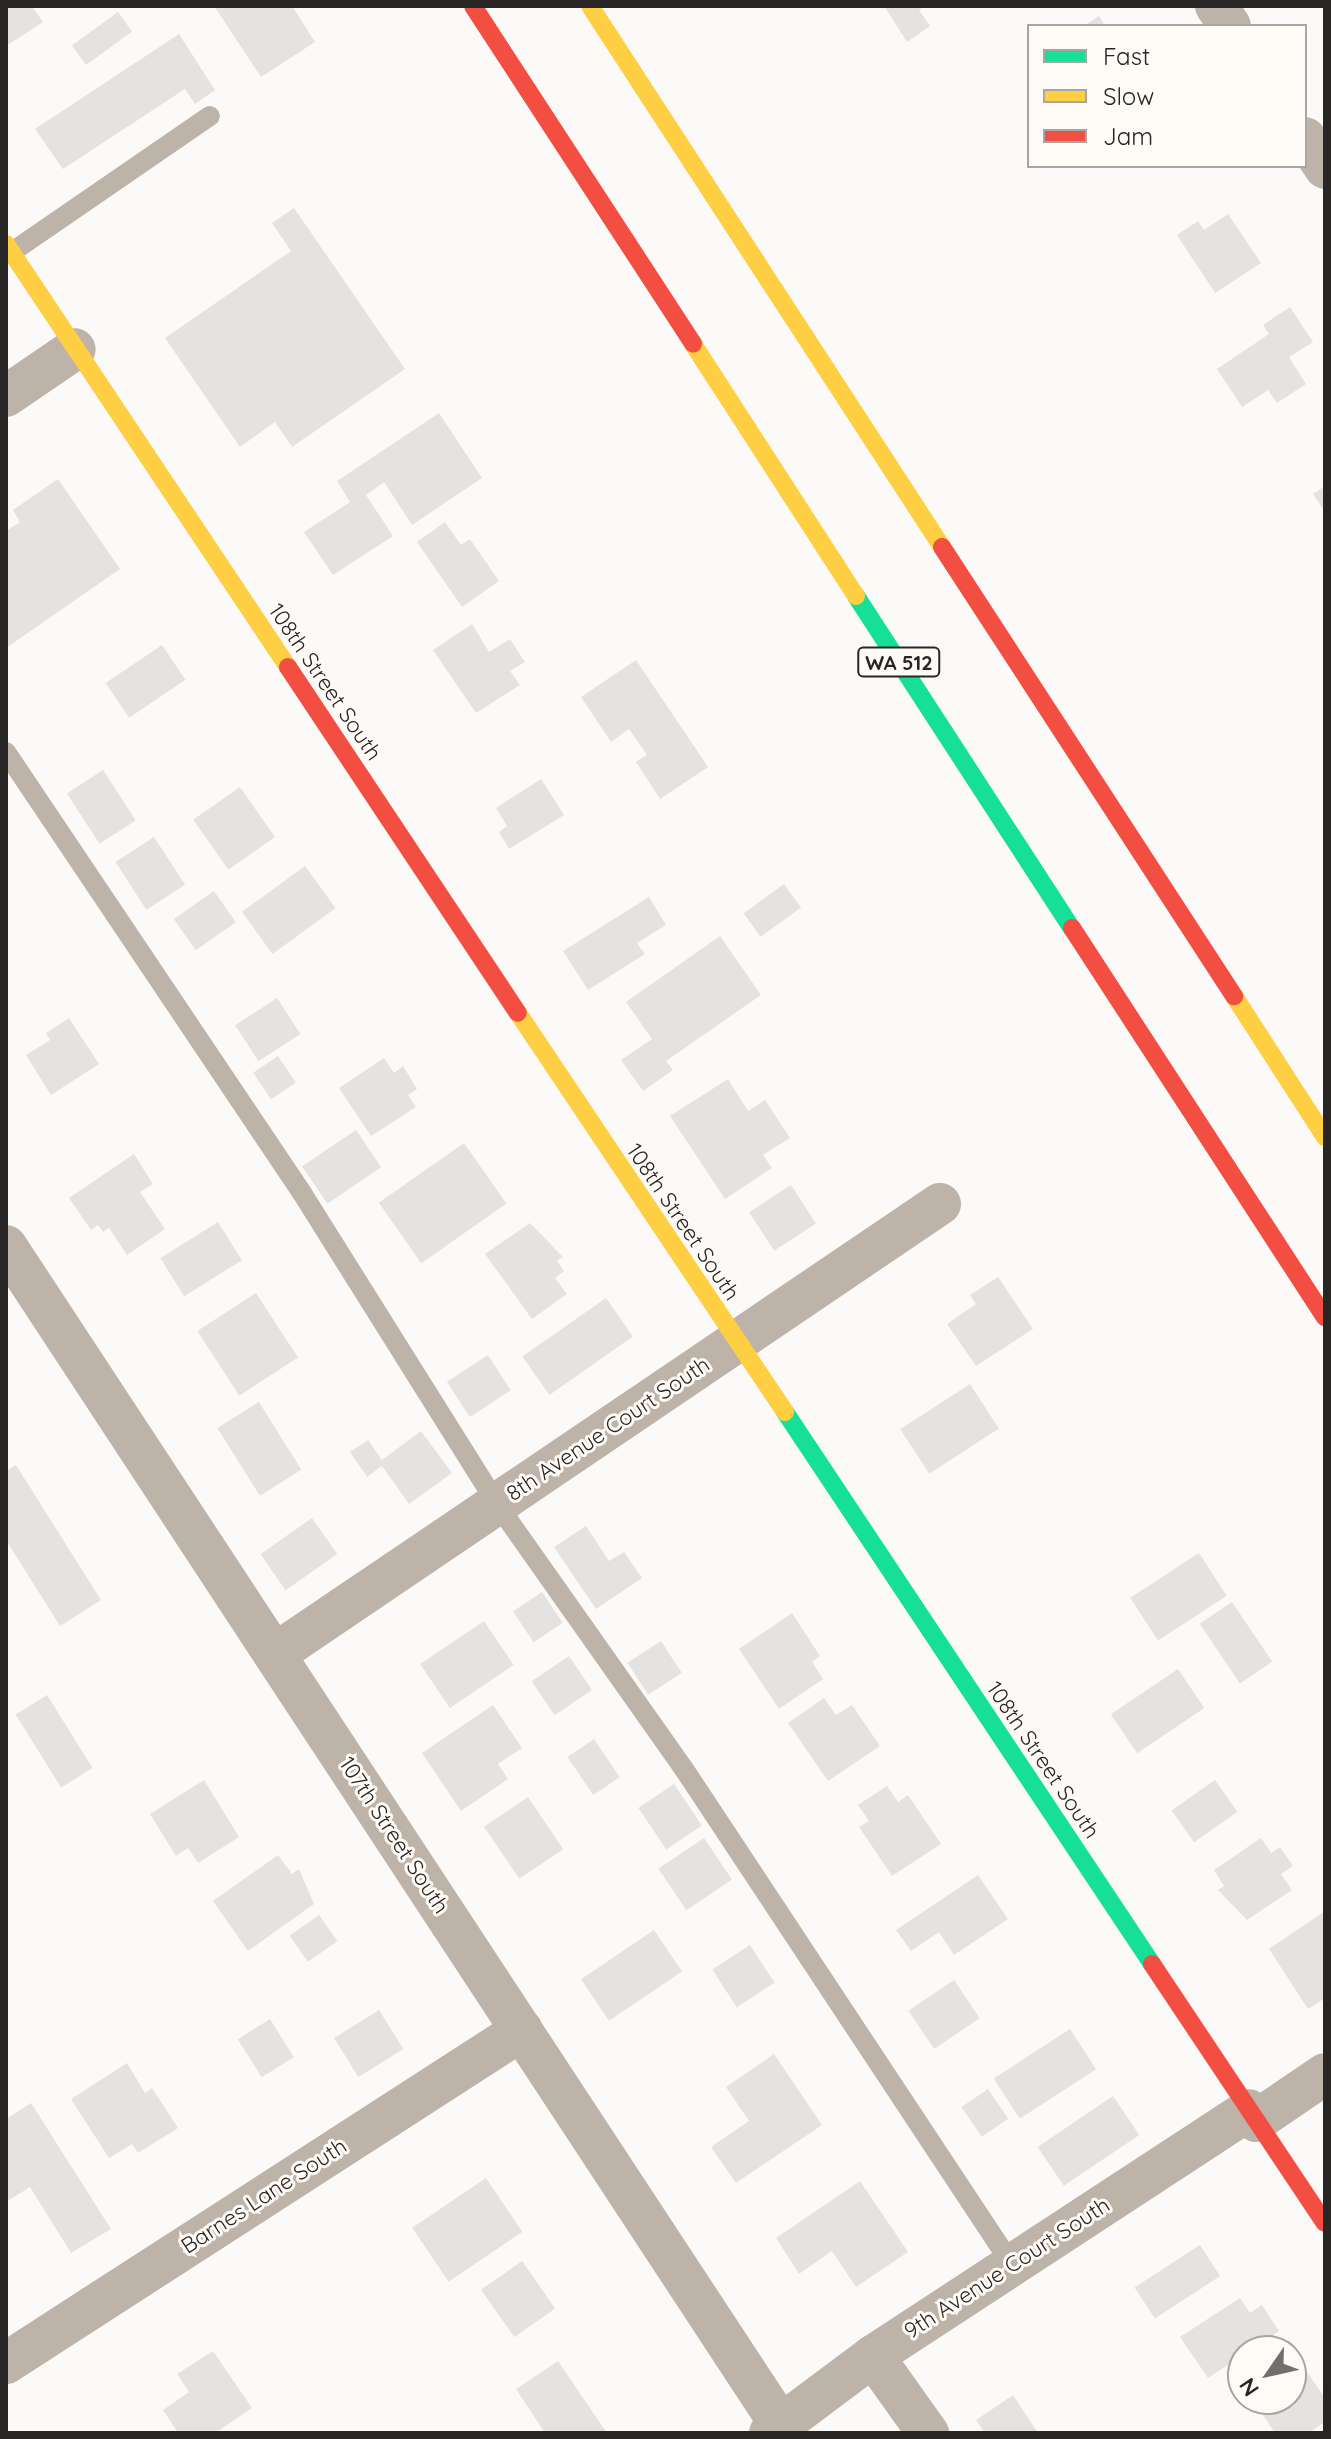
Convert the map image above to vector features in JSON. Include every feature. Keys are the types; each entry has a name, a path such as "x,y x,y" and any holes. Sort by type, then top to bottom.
{"main road":[{"path":"458,6 568,154"},
{"name":"WA 512","path":"473,6 1325,1317"},
{"path":"593,6 1325,1137"},
{"name":"108th Street South","path":"9,248 735,1343 1325,2223"}],"street":[{"path":"1216,6 1229,24"},
{"path":"1307,141 1325,168"},
{"path":"6,396 75,349"},
{"name":"8th Avenue Court South","path":"275,1654 940,1204"},
{"name":"107th Street South","path":"6,1246 522,2030 775,2429"},
{"name":"Barnes Lane South","path":"6,2363 522,2030"},
{"name":"9th Avenue Court South","path":"775,2429 873,2356 1012,2265 1253,2115 1325,2074"},
{"path":"873,2356 928,2433"}],"lane":[{"path":"9,248 210,116"},
{"path":"6,752 302,1193 497,1504 684,1769 1012,2265"}],"building":[{"path":"6,6 32,6 43,22 6,46"},
{"path":"214,6 292,6 315,42 261,77"},
{"path":"884,6 925,6 919,10 930,26 907,42"},
{"path":"118,12 132,31 86,65 72,46"},
{"path":"1099,16 1104,24 1087,24"},
{"path":"179,34 215,90 195,104 185,89 63,169 35,129"},
{"path":"294,208 405,369 292,447 275,422 240,447 165,338 291,251 272,223"},
{"path":"1228,214 1261,263 1215,293 1177,235 1198,221 1204,230"},
{"path":"1290,307 1313,342 1289,357 1306,384 1277,403 1268,390 1242,407 1217,369 1269,334 1263,325"},
{"path":"439,413 482,478 412,525 384,482 366,495 393,536 333,575 304,532 350,502 337,481"},
{"path":"58,479 120,569 6,648 6,531 20,522 13,510"},
{"path":"1325,486 1325,512 1313,494"},
{"path":"445,522 461,545 470,539 499,581 462,607 417,542"},
{"path":"472,624 489,652 510,639 525,662 510,671 520,685 476,713 433,650"},
{"path":"162,645 185,680 129,718 106,683"},
{"path":"636,660 708,767 660,799 636,762 647,755 629,729 611,742 581,697"},
{"path":"103,770 136,820 100,844 67,793"},
{"path":"541,779 564,815 509,849 499,832 507,826 496,808"},
{"path":"240,787 275,837 228,870 193,820"},
{"path":"154,837 185,885 146,910 115,862"},
{"path":"305,866 336,908 272,954 242,912"},
{"path":"784,884 801,907 761,937 744,913"},
{"path":"214,891 236,922 196,950 174,919"},
{"path":"649,897 666,925 637,943 645,954 588,990 563,951"},
{"path":"720,936 761,995 666,1061 673,1070 643,1091 621,1060 652,1039 626,1002"},
{"path":"277,998 300,1034 258,1061 235,1025"},
{"path":"69,1018 99,1064 51,1095 26,1055 50,1040 46,1033"},
{"path":"278,1056 296,1083 271,1099 253,1073"},
{"path":"384,1058 394,1073 403,1066 417,1089 408,1095 416,1107 371,1136 339,1088"},
{"path":"728,1079 748,1111 765,1100 790,1138 763,1155 772,1168 725,1199 670,1116"},
{"path":"356,1130 381,1167 327,1204 302,1166"},
{"path":"464,1143 506,1204 421,1263 379,1203"},
{"path":"134,1154 153,1184 140,1192 165,1229 127,1255 109,1228 103,1232 98,1225 91,1230 69,1198"},
{"path":"791,1185 816,1224 774,1251 749,1212"},
{"path":"218,1222 242,1260 184,1296 160,1258"},
{"path":"530,1223 563,1257 557,1261 564,1271 555,1278 567,1294 532,1319 485,1254"},
{"path":"998,1277 1033,1329 976,1366 947,1324 976,1304 970,1295"},
{"path":"256,1293 298,1358 239,1396 197,1331"},
{"path":"606,1298 633,1337 549,1395 522,1357"},
{"path":"488,1355 511,1390 470,1417 447,1382"},
{"path":"970,1384 999,1428 929,1474 900,1429"},
{"path":"259,1402 301,1470 260,1496 217,1428"},
{"path":"421,1431 452,1473 409,1504 382,1466 367,1477 350,1452 368,1440 382,1460"},
{"path":"16,1465 101,1600 60,1626 6,1540 6,1471"},
{"path":"312,1518 337,1554 286,1590 260,1554"},
{"path":"586,1526 609,1561 624,1552 642,1578 596,1609 554,1547"},
{"path":"1199,1553 1227,1596 1158,1640 1130,1598"},
{"path":"542,1592 563,1623 534,1642 513,1612"},
{"path":"1232,1602 1272,1662 1240,1683 1200,1624"},
{"path":"792,1613 820,1656 812,1662 823,1679 779,1709 739,1649"},
{"path":"484,1621 514,1665 450,1708 420,1664"},
{"path":"661,1641 682,1673 648,1695 627,1663"},
{"path":"569,1656 592,1690 555,1715 532,1681"},
{"path":"1178,1669 1204,1708 1137,1753 1111,1714"},
{"path":"47,1695 93,1768 61,1788 16,1715"},
{"path":"824,1698 836,1715 852,1705 880,1746 828,1781 788,1723"},
{"path":"493,1705 522,1748 498,1764 508,1779 461,1811 422,1753"},
{"path":"594,1739 620,1777 593,1795 567,1757"},
{"path":"204,1780 239,1837 198,1863 188,1848 176,1856 150,1814"},
{"path":"1215,1780 1237,1812 1194,1842 1172,1810"},
{"path":"674,1784 702,1825 666,1849 638,1808"},
{"path":"887,1786 898,1802 908,1795 941,1844 892,1876 859,1827 869,1821 858,1805"},
{"path":"528,1797 563,1849 519,1879 484,1827"},
{"path":"704,1838 732,1879 686,1910 658,1869"},
{"path":"1261,1838 1271,1853 1280,1847 1293,1866 1281,1874 1292,1890 1247,1920 1218,1890 1224,1886 1214,1870"},
{"path":"278,1855 292,1874 299,1869 314,1904 248,1951 213,1901"},
{"path":"978,1875 1008,1919 954,1955 939,1932 911,1951 896,1930"},
{"path":"1325,1911 1325,1998 1308,2009 1269,1949"},
{"path":"319,1915 337,1941 308,1962 290,1936"},
{"path":"654,1930 682,1971 609,2021 581,1979"},
{"path":"750,1945 775,1983 737,2007 712,1970"},
{"path":"954,1980 980,2018 934,2049 908,2011"},
{"path":"379,2010 403,2049 358,2077 334,2038"},
{"path":"270,2019 294,2057 262,2077 238,2039"},
{"path":"1070,2029 1096,2069 1020,2119 994,2079"},
{"path":"774,2054 822,2125 736,2183 711,2147 749,2121 726,2087"},
{"path":"127,2063 145,2093 152,2088 178,2128 138,2153 132,2144 109,2158 71,2099"},
{"path":"988,2089 1008,2119 982,2137 961,2107"},
{"path":"1113,2096 1139,2135 1064,2186 1038,2147"},
{"path":"31,2103 111,2229 71,2253 30,2187 6,2202 6,2119"},
{"path":"486,2178 522,2232 449,2282 412,2228"},
{"path":"860,2181 908,2252 856,2287 832,2251 799,2274 776,2238"},
{"path":"1200,2245 1220,2276 1155,2319 1135,2287"},
{"path":"522,2261 555,2309 514,2337 481,2290"},
{"path":"1240,2298 1250,2313 1262,2305 1279,2331 1273,2335 1227,2335 1227,2365 1208,2378 1180,2337"},
{"path":"213,2351 252,2408 215,2433 178,2433 163,2410 189,2392 177,2374"},
{"path":"558,2361 607,2433 545,2433 516,2389"},
{"path":"1307,2372 1325,2398 1325,2422 1308,2433 1275,2433 1263,2415 1307,2415"},
{"path":"1013,2395 1038,2433 985,2433 976,2420"}],"traffic: fast":[{"path":"856,596 1072,928"},
{"path":"785,1412 1152,1964"}],"traffic: slow":[{"path":"590,6 942,547"},
{"path":"6,244 288,667"},
{"path":"693,344 856,596"},
{"path":"1234,996 1325,1137"},
{"path":"518,1013 785,1412"}],"traffic: jam":[{"path":"473,6 693,344"},
{"path":"942,547 1234,996"},
{"path":"288,667 518,1013"},
{"path":"1072,928 1325,1317"},
{"path":"1152,1964 1325,2223"}]}
